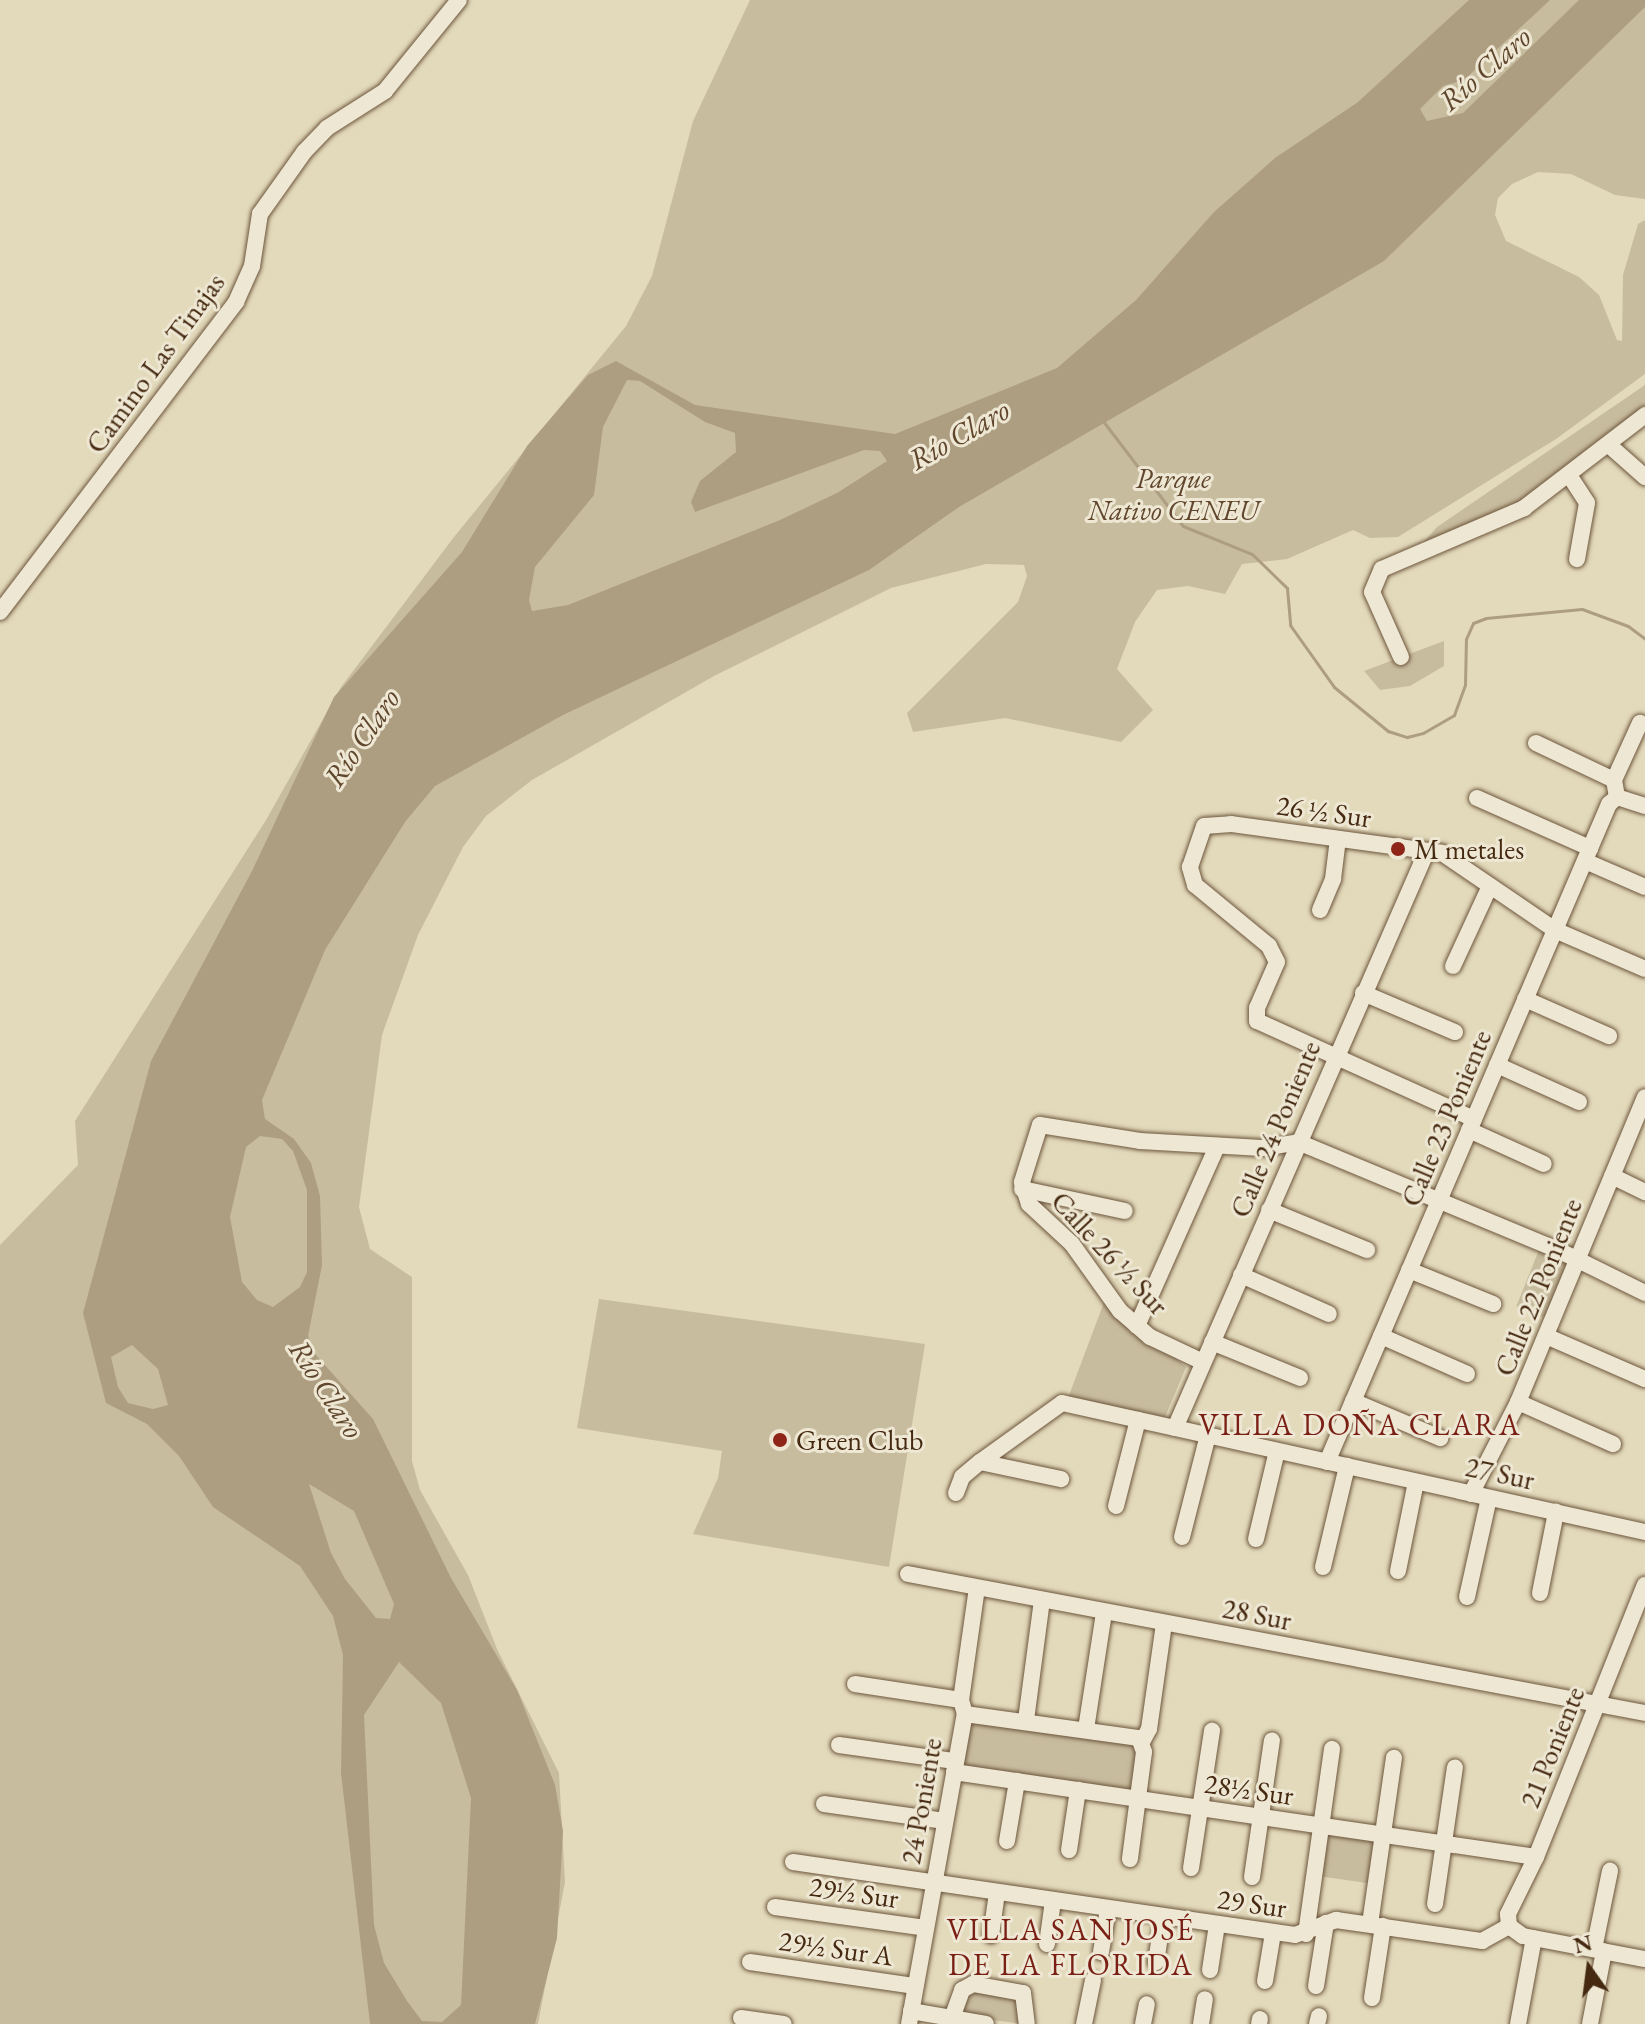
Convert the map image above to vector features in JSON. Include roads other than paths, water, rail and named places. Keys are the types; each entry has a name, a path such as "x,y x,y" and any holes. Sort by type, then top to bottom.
{"street":[{"name":"Camino Las Tinajas","path":"0,612 236,302 252,266 260,214 304,152 327,128 385,91 459,0"},
{"path":"1401,657 1372,592 1382,569 1517,512 1610,446 1645,415"},
{"path":"1610,446 1645,477"},
{"path":"1569,475 1587,503 1577,559"},
{"name":"Calle 23 Poniente","path":"1327,1462 1588,854 1640,723"},
{"path":"1536,743 1645,806"},
{"path":"1477,798 1588,854 1645,887"},
{"name":"26 ½ Sur","path":"1335,1057 1257,1021 1257,1008 1277,962 1269,946 1195,885 1190,867 1204,826 1231,824 1442,853 1555,930 1645,969"},
{"path":"1320,910 1333,879 1338,839"},
{"name":"Calle 24 Poniente","path":"1175,1428 1426,853"},
{"path":"1453,966 1490,886"},
{"path":"1363,993 1455,1032"},
{"path":"1525,999 1609,1036"},
{"path":"1335,1057 1544,1164"},
{"path":"1497,1065 1579,1102"},
{"name":"Calle 22 Poniente","path":"1471,1494 1518,1402 1643,1107"},
{"path":"1125,1211 1024,1193 1032,1136 1046,1122 1140,1141 1217,1146 1298,1142 1577,1259 1645,1293"},
{"path":"1137,1326 1217,1146"},
{"path":"1612,1176 1645,1192"},
{"name":"Calle 26 ½ Sur","path":"1024,1193 1072,1244 1102,1293 1137,1326 1203,1362"},
{"path":"1269,1210 1367,1250"},
{"path":"1409,1270 1493,1304"},
{"path":"1241,1275 1329,1314"},
{"path":"1381,1336 1467,1374"},
{"path":"1546,1336 1645,1379"},
{"path":"1212,1342 1300,1378"},
{"path":"1353,1401 1440,1438"},
{"path":"1518,1402 1613,1444"},
{"name":"27 Sur","path":"980,1462 1062,1403 1645,1532"},
{"path":"1116,1506 1138,1420"},
{"path":"1182,1537 1208,1435"},
{"path":"1256,1539 1277,1451"},
{"path":"956,1493 962,1477 980,1462 1061,1479"},
{"path":"1323,1567 1347,1466"},
{"path":"1398,1571 1416,1482"},
{"path":"1467,1597 1489,1498"},
{"path":"1540,1593 1556,1512"},
{"name":"28 Sur","path":"908,1574 1645,1713"},
{"name":"21 Poniente","path":"1509,1926 1508,1914 1536,1857 1645,1585"},
{"name":"24 Poniente","path":"910,2017 954,1766 977,1588"},
{"path":"1026,1720 1042,1600"},
{"path":"1086,1729 1104,1613"},
{"path":"1130,1859 1142,1742 1149,1729 1164,1623"},
{"path":"855,1684 1026,1720 1132,1735 1142,1742"},
{"path":"1191,1868 1212,1731"},
{"path":"1252,1877 1272,1740"},
{"name":"28½ Sur","path":"839,1745 1017,1781 1536,1857"},
{"path":"1306,1934 1332,1749"},
{"path":"1372,1998 1383,1835 1394,1758"},
{"path":"1435,1904 1455,1767"},
{"path":"1007,1841 1017,1781"},
{"path":"1069,1850 1078,1790"},
{"path":"824,1804 945,1821"},
{"name":"29 Sur","path":"793,1862 1273,1933 1306,1934 1326,1923 1376,1925 1482,1941 1509,1926"},
{"path":"1590,2024 1610,1871"},
{"path":"991,1935 997,1893"},
{"path":"1047,1944 1053,1901"},
{"name":"29½ Sur","path":"775,1907 926,1928"},
{"path":"1101,1952 1108,1909"},
{"path":"1156,1962 1163,1917"},
{"path":"1316,1986 1326,1923"},
{"path":"1210,1970 1217,1925"},
{"path":"1509,1926 1534,1938 1645,1959"},
{"path":"1265,1981 1273,1933"},
{"path":"1518,2024 1534,1938"},
{"name":"29½ Sur A","path":"750,1962 915,1986"},
{"path":"1084,2024 1093,1980"},
{"path":"952,2018 962,1990 973,1984 1023,1993 1027,2024"},
{"path":"1201,2024 1205,1999"},
{"path":"1143,2024 1147,2004"},
{"path":"910,2017 952,2018 975,2023"},
{"path":"741,2018 784,2024"}],"water":[{"name":"Río Claro","path":"1469,0 1550,0 1464,80 1443,86 1420,109 1427,121 1463,113 1579,0 1645,0 1645,7 1384,261 959,507 869,570 563,715 435,786 405,822 325,950 262,1100 265,1119 294,1139 311,1163 320,1196 322,1265 308,1336 315,1354 373,1419 451,1578 517,1690 555,1785 563,1831 557,1938 535,2024 370,2024 341,1773 343,1655 333,1616 300,1566 213,1507 179,1456 147,1424 106,1403 83,1313 151,1061 252,871 334,697 462,552 527,446 588,375 616,361 695,405 895,434 1057,368 1136,300 1214,212 1275,158 1358,102","holes":["627,380 640,381 705,422 735,433 736,452 700,481 691,502 695,512 864,450 880,451 887,461 837,493 780,520 568,605 532,611 529,600 535,567 594,495 603,427","260,1136 282,1139 293,1151 307,1190 307,1272 300,1287 273,1307 257,1300 242,1282 230,1217 246,1147","132,1345 158,1369 168,1405 153,1409 128,1403 118,1387 111,1357","309,1484 354,1511 394,1604 390,1619 376,1618 345,1579 331,1553","399,1662 441,1703 471,1798 461,2005 442,2022 422,2021 407,2001 384,1963 374,1925 364,1715"]}],"waterway":[{"path":"1103,421 1183,526 1252,554 1287,588 1290,625 1334,687 1388,731 1407,737 1423,733 1454,715 1465,685 1466,639 1473,623 1486,618 1582,609 1628,626 1645,639"}],"place":[{"name":"M metales","path":"1398,849"},
{"name":"Green Club","path":"780,1440"}],"district":[{"name":"VILLA DOÑA CLARA","path":"1360,1425"},
{"name":"VILLA SAN JOSÉ DE LA FLORIDA","path":"1071,1947"}],"park label":[{"name":"Parque Nativo CENEU","path":"1173,494"}]}
